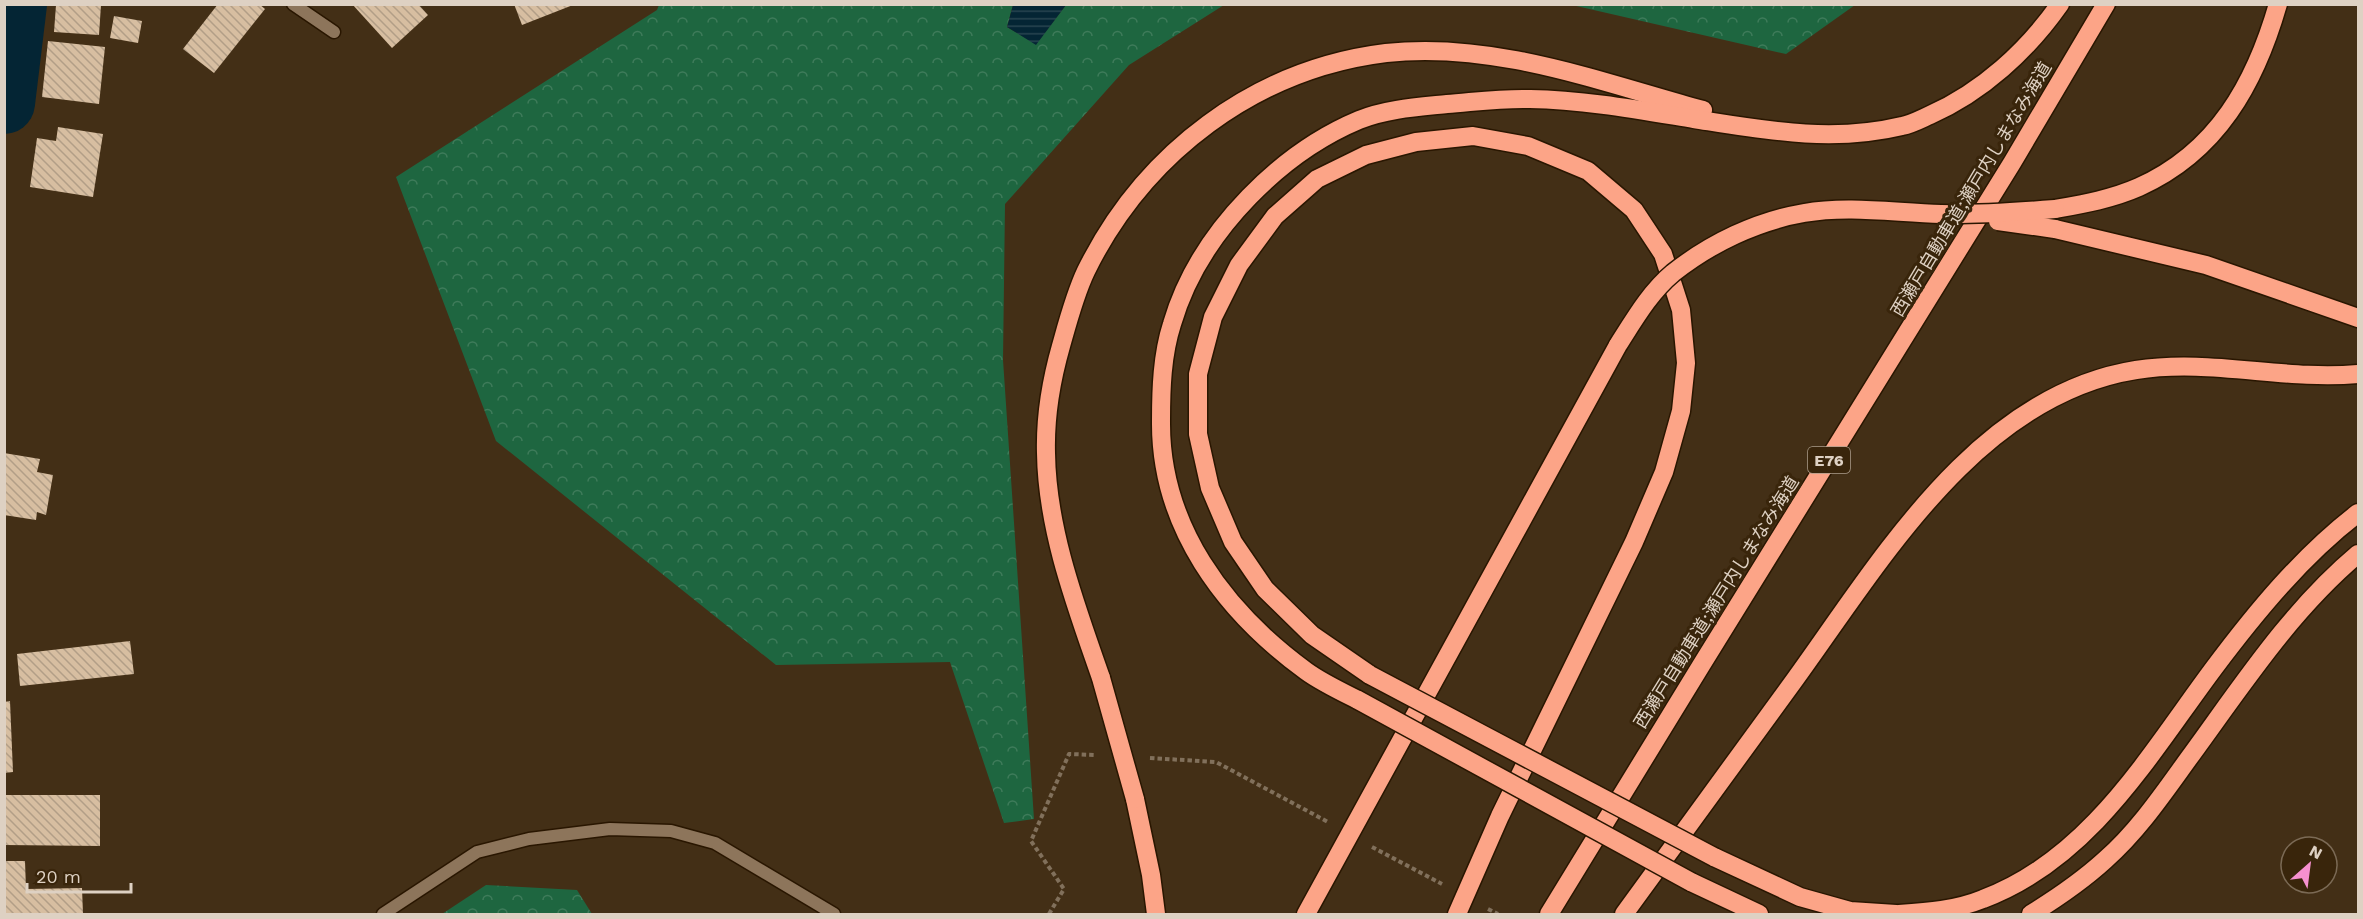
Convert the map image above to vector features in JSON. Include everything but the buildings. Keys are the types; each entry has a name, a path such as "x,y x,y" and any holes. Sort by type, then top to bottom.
{"highway":[{"path":"1759,915 1691,882 1308,673 1268,640 1230,603 1196,555 1171,496 1161,436 1162,382 1171,324 1195,268 1226,220 1266,178 1310,144 1362,119 1414,107 1527,99 1588,102 1791,134 1844,134 1905,126 1957,103 2002,69 2050,18 2060,4"},
{"name":"西瀬戸自動車道;瀬戸内しまなみ海道","path":"1549,915 2000,183 2106,4"},
{"path":"1306,915 1618,345 1638,313 1672,274 1715,245 1756,225 1805,212 1857,210 2002,214 2055,209 2100,201 2138,187 2175,168 2209,139 2239,101 2272,26 2278,4"},
{"path":"1156,915 1151,875 1135,799 1101,678 1075,603 1053,520 1046,453 1050,386 1066,326 1086,272 1119,214 1162,163 1208,122 1264,88 1326,65 1386,53 1449,52 1511,58 1791,134"},
{"path":"1457,915 1500,816 1634,542 1664,472 1681,411 1686,363 1681,310 1663,254 1634,210 1588,171 1528,146 1473,136 1416,142 1366,155 1317,179 1275,216 1239,266 1213,317 1198,374 1198,434 1210,488 1233,542 1265,589 1312,634 1370,675 1714,856 1800,897 1850,911 1897,915 1940,911 1984,899 2026,878 2070,846 2121,795 2259,611 2330,535 2358,513"},
{"path":"1940,214 2055,229 2205,265 2358,318"},
{"path":"1624,915 1883,557 1938,488 1984,443 2031,410 2081,386 2136,370 2237,368 2290,373 2358,374"},
{"path":"2031,915 2066,892 2106,860 2136,829 2287,627 2317,593 2358,554"}],"street":[{"path":"293,4 334,32"},
{"path":"383,915 477,852 530,839 610,829 671,831 716,843 834,915"}],"path":[{"path":"1370,845 1449,888"},
{"path":"1478,904 1498,915"}],"green space":[{"path":"1855,4 1786,54 1572,5"},
{"path":"659,5 1013,5 1007,27 1036,44 1066,5 1224,5 1129,65 1005,204 1003,360 1034,819 1004,823 950,662 776,665 496,441 396,177 657,10"},
{"path":"486,885 577,890 592,914 442,914"}],"water":[{"path":"1013,4 1066,5 1036,45 1007,27"}],"waterway":[{"path":"4,103 16,4"}]}
